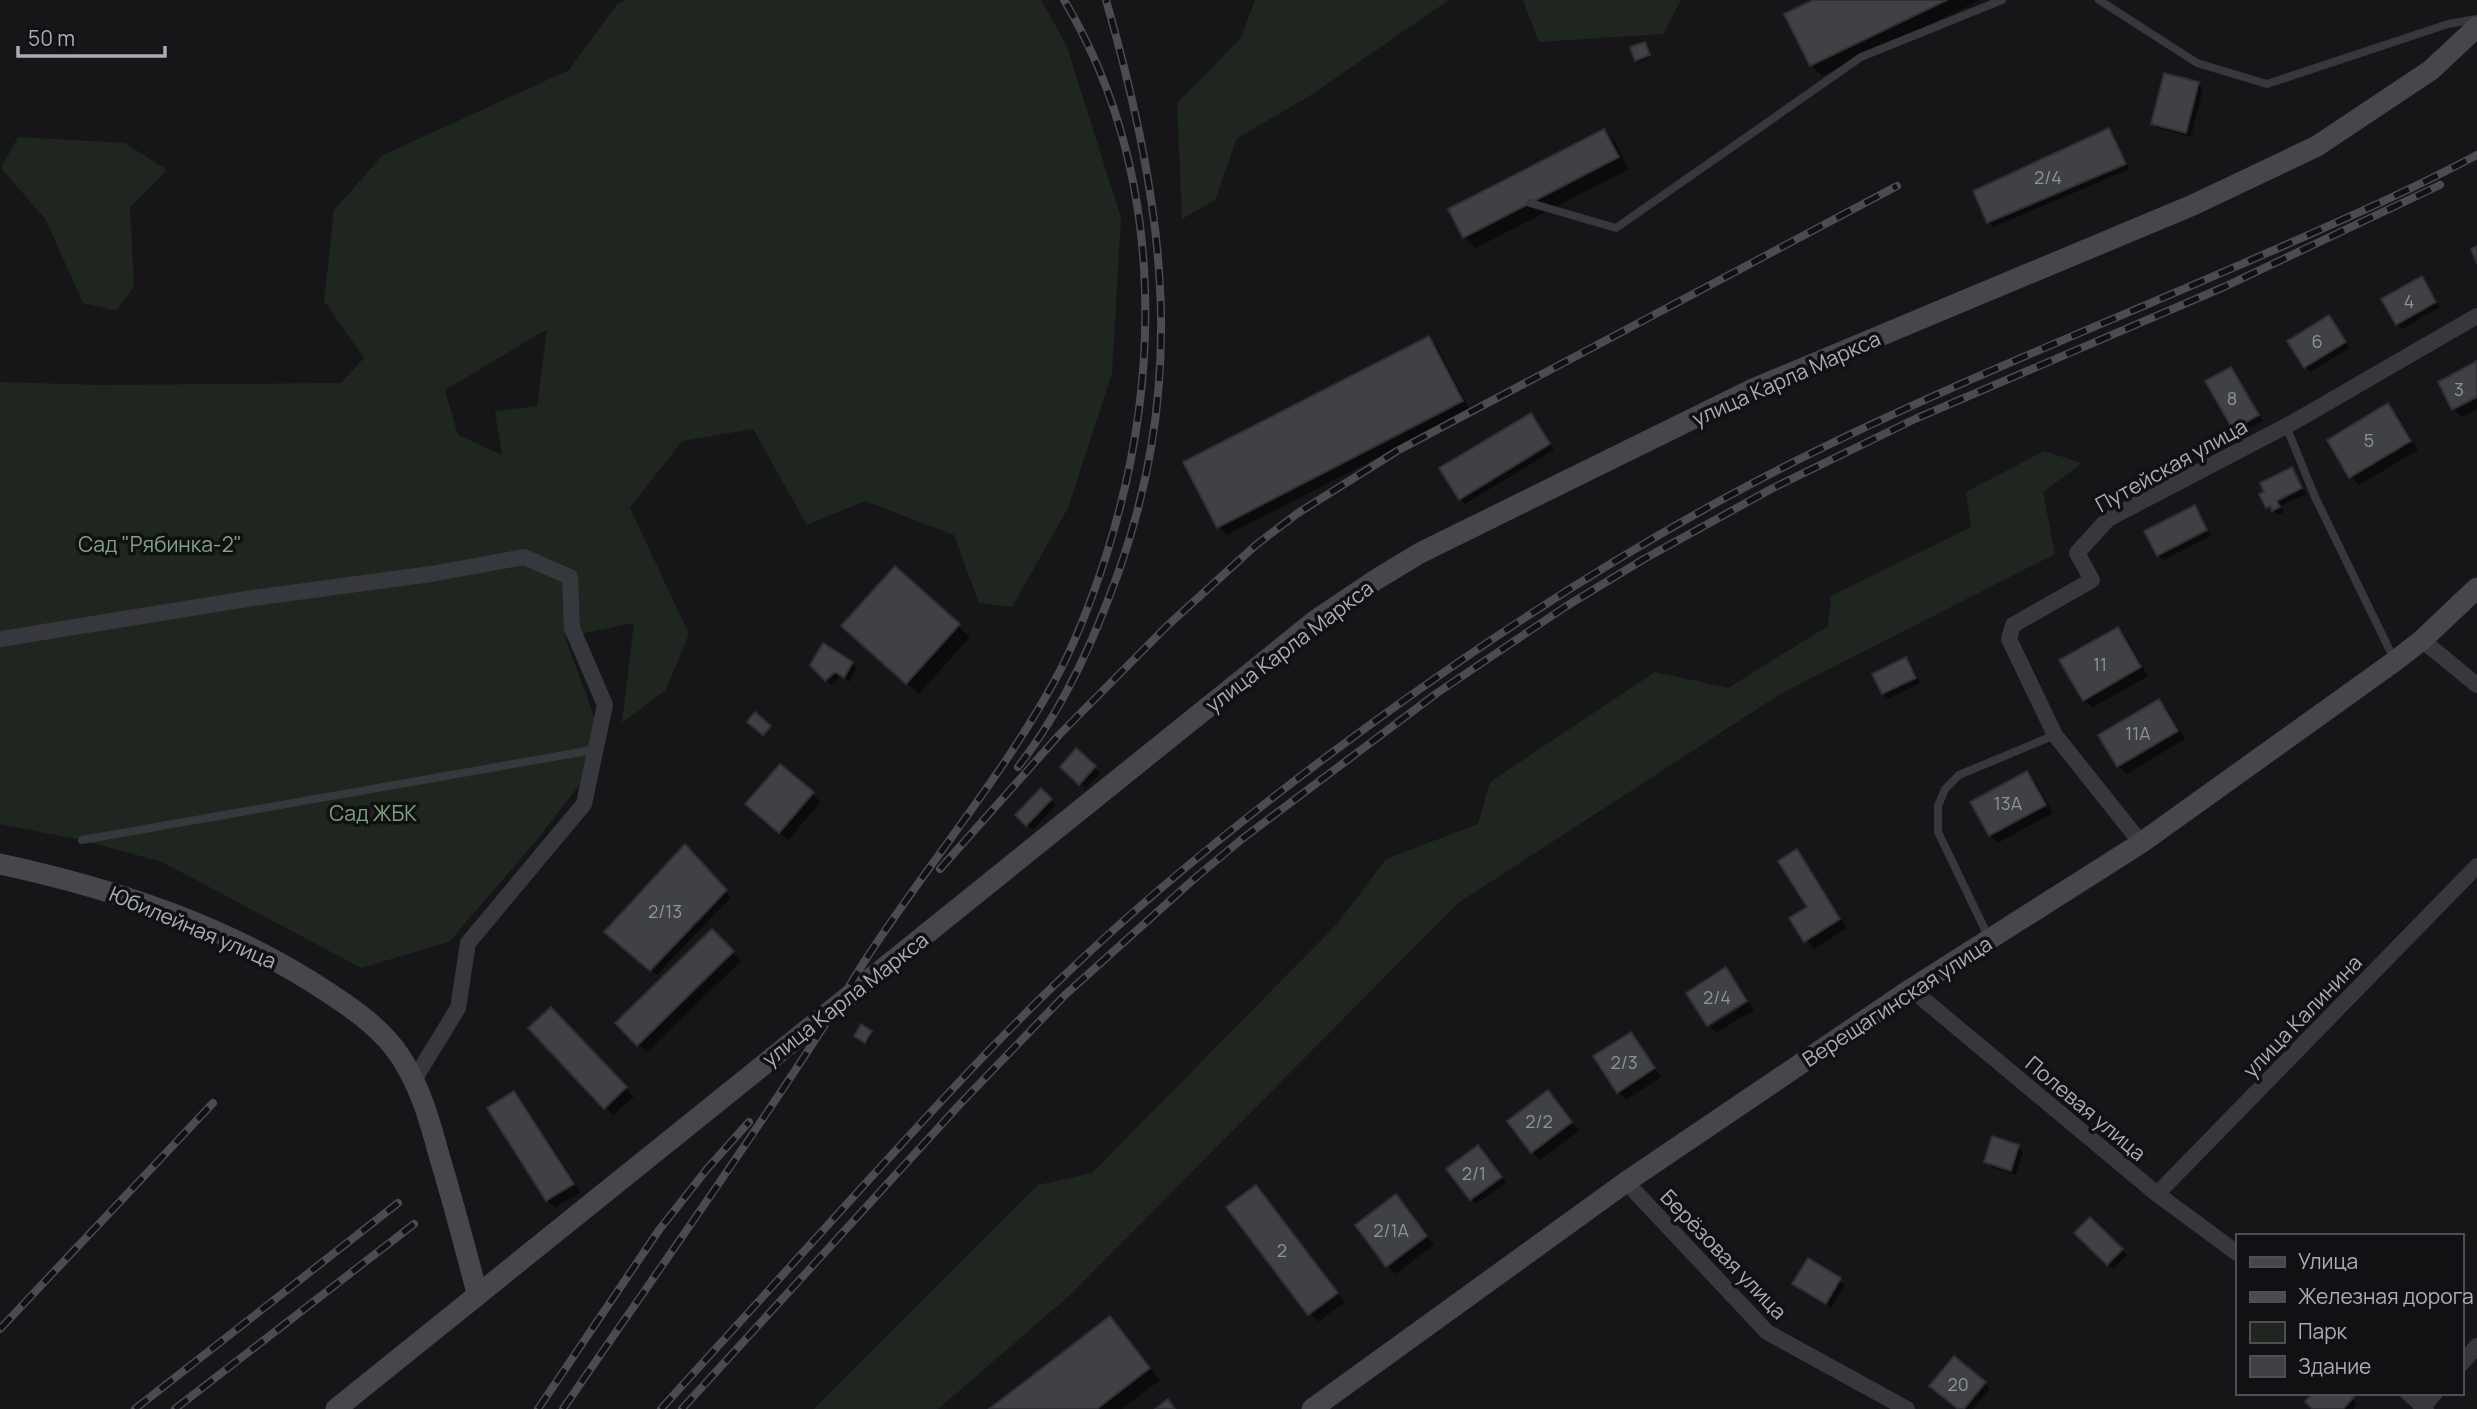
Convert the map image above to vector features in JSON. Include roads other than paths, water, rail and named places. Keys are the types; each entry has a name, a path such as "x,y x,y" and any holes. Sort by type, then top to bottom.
{"main road":[{"name":"улица Карла Маркса","path":"336,1409 1316,620 1377,579 1420,553 1753,390 2193,205 2317,146 2431,70 2477,27"},
{"name":"Верещагинская улица","path":"1312,1409 1626,1182 1911,989 2141,843 2395,661 2422,640 2477,587"},
{"name":"Юбилейная улица","path":"0,864 125,895 246,945 298,972 360,1014 391,1045 414,1080 430,1122 477,1293"}],"street":[{"name":"Путейская улица","path":"2141,843 2055,736 2009,639 2013,625 2092,580 2077,553 2108,519 2286,426 2477,316"},
{"path":"0,639 253,598 430,574 524,557 570,577 572,628 605,705 584,804 468,943 458,1008 414,1080"},
{"path":"2422,640 2477,685"},
{"name":"улица Калинина","path":"2157,1194 2477,866"},
{"name":"Полевая улица","path":"1911,989 2157,1194 2236,1252"},
{"name":"Берёзовая улица","path":"1626,1182 1767,1332 1907,1409"},
{"path":"2463,1362 2477,1346"},
{"path":"2410,1395 2423,1408"}],"lane":[{"path":"1530,203 1616,228 1860,57 2002,0"},
{"path":"2099,0 2197,63 2267,83 2448,24 2477,19"},
{"path":"2286,426 2315,497 2395,661"},
{"path":"1990,941 1938,832 1938,806 1945,789 1959,775 2055,736"},
{"path":"82,840 587,751"}],"railway":[{"path":"563,1409 753,1133 889,924 987,788 1033,718 1062,667 1095,588 1125,487 1138,416 1145,344 1144,273 1137,202 1121,132 1097,65 1064,0"},
{"path":"1018,767 1069,687 1108,600 1134,523 1151,447 1160,374 1161,300 1155,227 1127,78 1106,0"},
{"path":"661,1409 964,1077 1103,939 1253,813 1463,659 1604,567 1701,511 1815,452 2010,362 2351,216 2477,155"},
{"path":"682,1409 961,1103 1065,995 1242,839 1437,693 1565,607 1644,559 1773,488 1915,419 2224,287 2440,185"},
{"path":"940,869 1059,735 1167,626 1256,545 1298,513 1397,451 1897,186"},
{"path":"0,1329 213,1103"},
{"path":"538,1409 659,1230 707,1169 749,1122"},
{"path":"135,1409 398,1203"},
{"path":"175,1409 414,1224"}],"park label":[{"name":"Сад \"Рябинка-2\"","path":"160,544"},
{"name":"Сад ЖБК","path":"373,813"}]}
